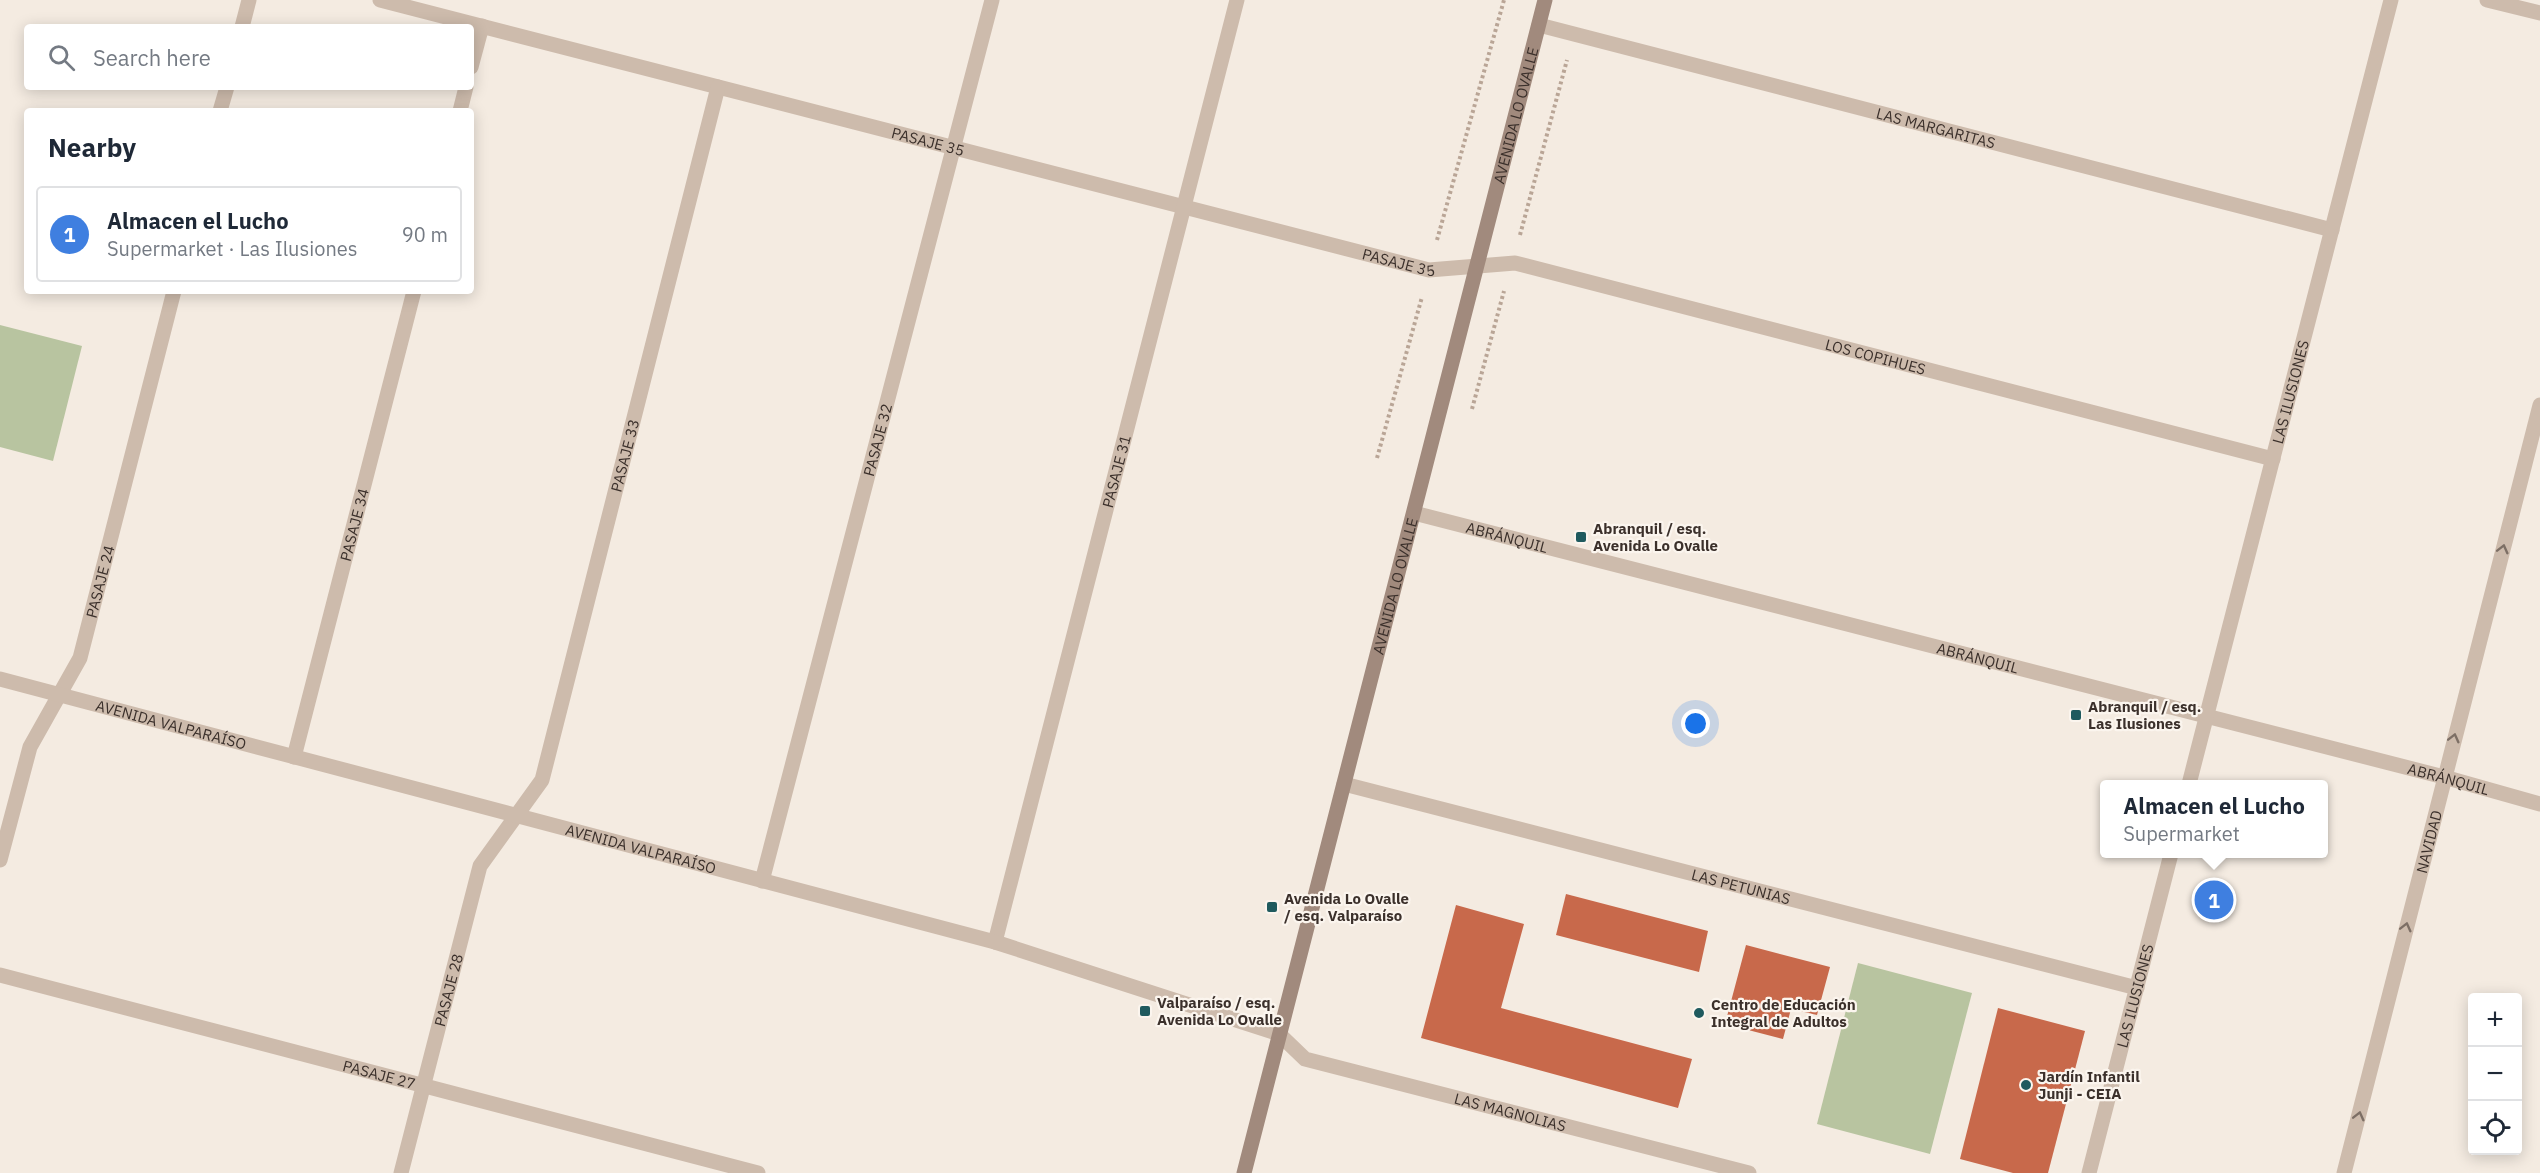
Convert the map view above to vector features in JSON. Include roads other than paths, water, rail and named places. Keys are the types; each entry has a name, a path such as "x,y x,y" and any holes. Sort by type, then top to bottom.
{"main road":[{"name":"AVENIDA LO OVALLE","path":"1244,1173 1545,0"}],"street":[{"path":"243,24 249,0"},
{"name":"PASAJE 35","path":"380,0 1429,270 1477,266"},
{"name":"PASAJE 32","path":"762,881 992,0"},
{"name":"PASAJE 31","path":"995,942 1238,0"},
{"name":"LAS ILUSIONES","path":"2190,780 2390,0"},
{"path":"2487,0 2540,14"},
{"name":"LAS MARGARITAS","path":"1539,25 2332,230"},
{"path":"474,56 482,26"},
{"name":"PASAJE 33","path":"515,816 542,780 718,87"},
{"path":"221,108 226,90"},
{"path":"461,108 465,90"},
{"name":"LOS COPIHUES","path":"1477,266 1515,263 2273,459"},
{"name":"PASAJE 24","path":"0,860 30,747 80,658 173,294"},
{"name":"PASAJE 34","path":"294,757 413,294"},
{"name":"NAVIDAD","path":"2344,1173 2540,405"},
{"name":"ABRÁNQUIL","path":"1414,513 2444,777 2540,804"},
{"name":"AVENIDA VALPARAÍSO","path":"0,679 995,942 1279,1034"},
{"name":"LAS PETUNIAS","path":"1344,784 2137,988"},
{"name":"PASAJE 28","path":"401,1173 480,866 515,816"},
{"name":"LAS ILUSIONES","path":"2089,1173 2170,858"},
{"name":"PASAJE 27","path":"0,975 758,1173"},
{"name":"LAS MAGNOLIAS","path":"1279,1034 1305,1059 1749,1173"}],"place":[{"name":"Abranquil / esq. Avenida Lo Ovalle","path":"1581,537"},
{"name":"Abranquil / esq. Las Ilusiones","path":"2076,715"},
{"name":"Almacen el Lucho","path":"2214,900"},
{"name":"Avenida Lo Ovalle / esq. Valparaíso","path":"1272,907"},
{"name":"Valparaíso / esq. Avenida Lo Ovalle","path":"1145,1011"},
{"name":"Centro de Educación Integral de Adultos","path":"1699,1013"},
{"name":"Jardín Infantil Junji - CEIA","path":"2026,1085"}]}
